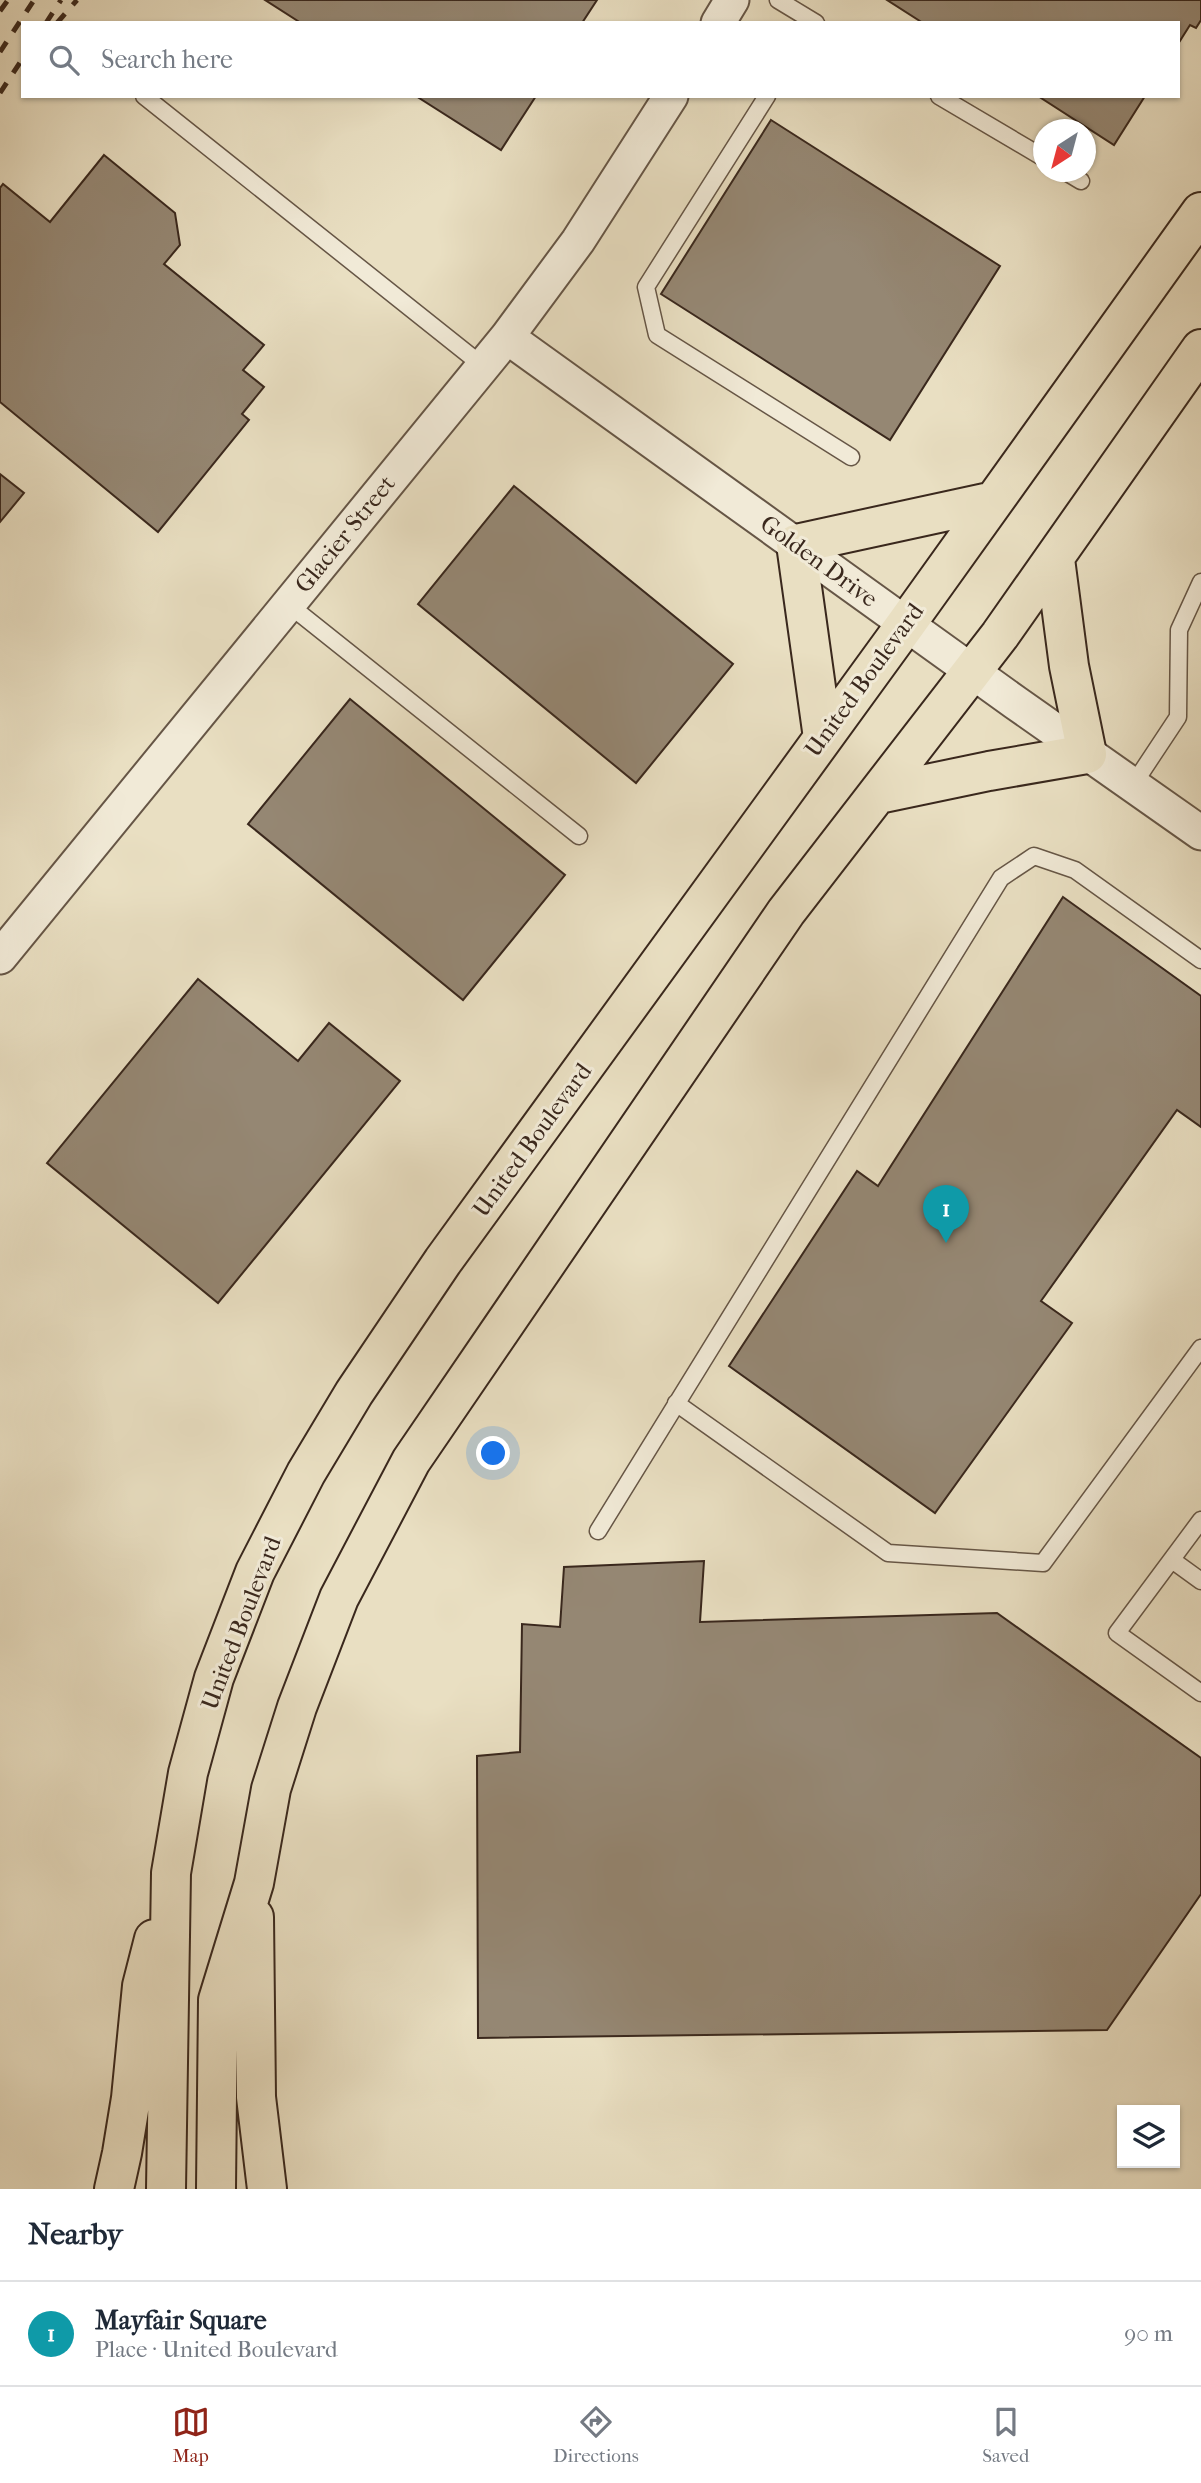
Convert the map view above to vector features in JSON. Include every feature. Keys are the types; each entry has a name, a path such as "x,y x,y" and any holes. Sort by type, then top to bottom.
{"main road":[{"name":"United Boulevard","path":"166,2189 172,1873 188,1773 214,1678 255,1572 306,1473 354,1393 443,1261 906,624 1201,212"},
{"path":"216,2189 218,2000 254,1883 271,1789 297,1707 339,1598 411,1461 786,912 879,794 1055,559 1201,349"},
{"path":"823,738 796,544 994,501"},
{"path":"879,794 1087,754 1069,666 1055,559"},
{"path":"114,2189 131,2098 142,1986 172,1873"},
{"path":"254,1883 256,2097 267,2189"}],"street":[{"path":"719,21 732,0"},
{"name":"Glacier Street","path":"0,957 507,337 578,242 670,98"},
{"name":"Golden Drive","path":"507,337 1201,833"}],"lane":[{"path":"778,0 812,21"},
{"path":"147,98 483,366"},
{"path":"766,98 646,287 654,323 657,335 851,457"},
{"path":"942,98 1033,152"},
{"path":"1133,785 1178,717 1179,630 1201,582"},
{"path":"288,604 579,836"},
{"path":"598,1531 1001,878 1034,856 1075,870 1201,960"},
{"path":"676,1403 888,1553 1043,1563 1201,1349"},
{"path":"1201,1520 1117,1633 1201,1693"},
{"path":"1172,1560 1201,1581"}],"building":[{"path":"265,0 597,0 583,21 298,21"},
{"path":"887,0 1201,0 1201,20 1196,28 1190,25 1180,41 1180,21 920,21"},
{"path":"419,98 535,98 501,150"},
{"path":"1041,98 1144,98 1114,145 1096,133 1096,119 1074,119"},
{"path":"771,120 1000,266 890,440 661,294"},
{"path":"104,155 175,213 180,245 164,264 264,345 243,370 264,387 242,414 249,420 158,532 0,402 0,188 3,184 50,222"},
{"path":"0,474 24,493 0,522"},
{"path":"514,486 733,664 636,783 418,604"},
{"path":"350,699 565,875 463,1000 248,824"},
{"path":"1063,897 1201,996 1201,1127 1177,1110 1041,1301 1072,1323 935,1513 729,1366 857,1171 878,1186"},
{"path":"198,979 298,1061 329,1023 400,1081 218,1303 47,1163"},
{"path":"704,1561 700,1622 997,1613 1201,1758 1201,1894 1107,2030 478,2038 477,1756 520,1752 522,1624 560,1627 564,1567"}],"railway":[{"path":"0,11 8,0"},
{"path":"0,52 34,0"},
{"path":"47,21 61,0"},
{"path":"59,21 77,0"},
{"path":"0,93 21,61"}],"place":[{"name":"Mayfair Square","path":"946,1243"}]}
